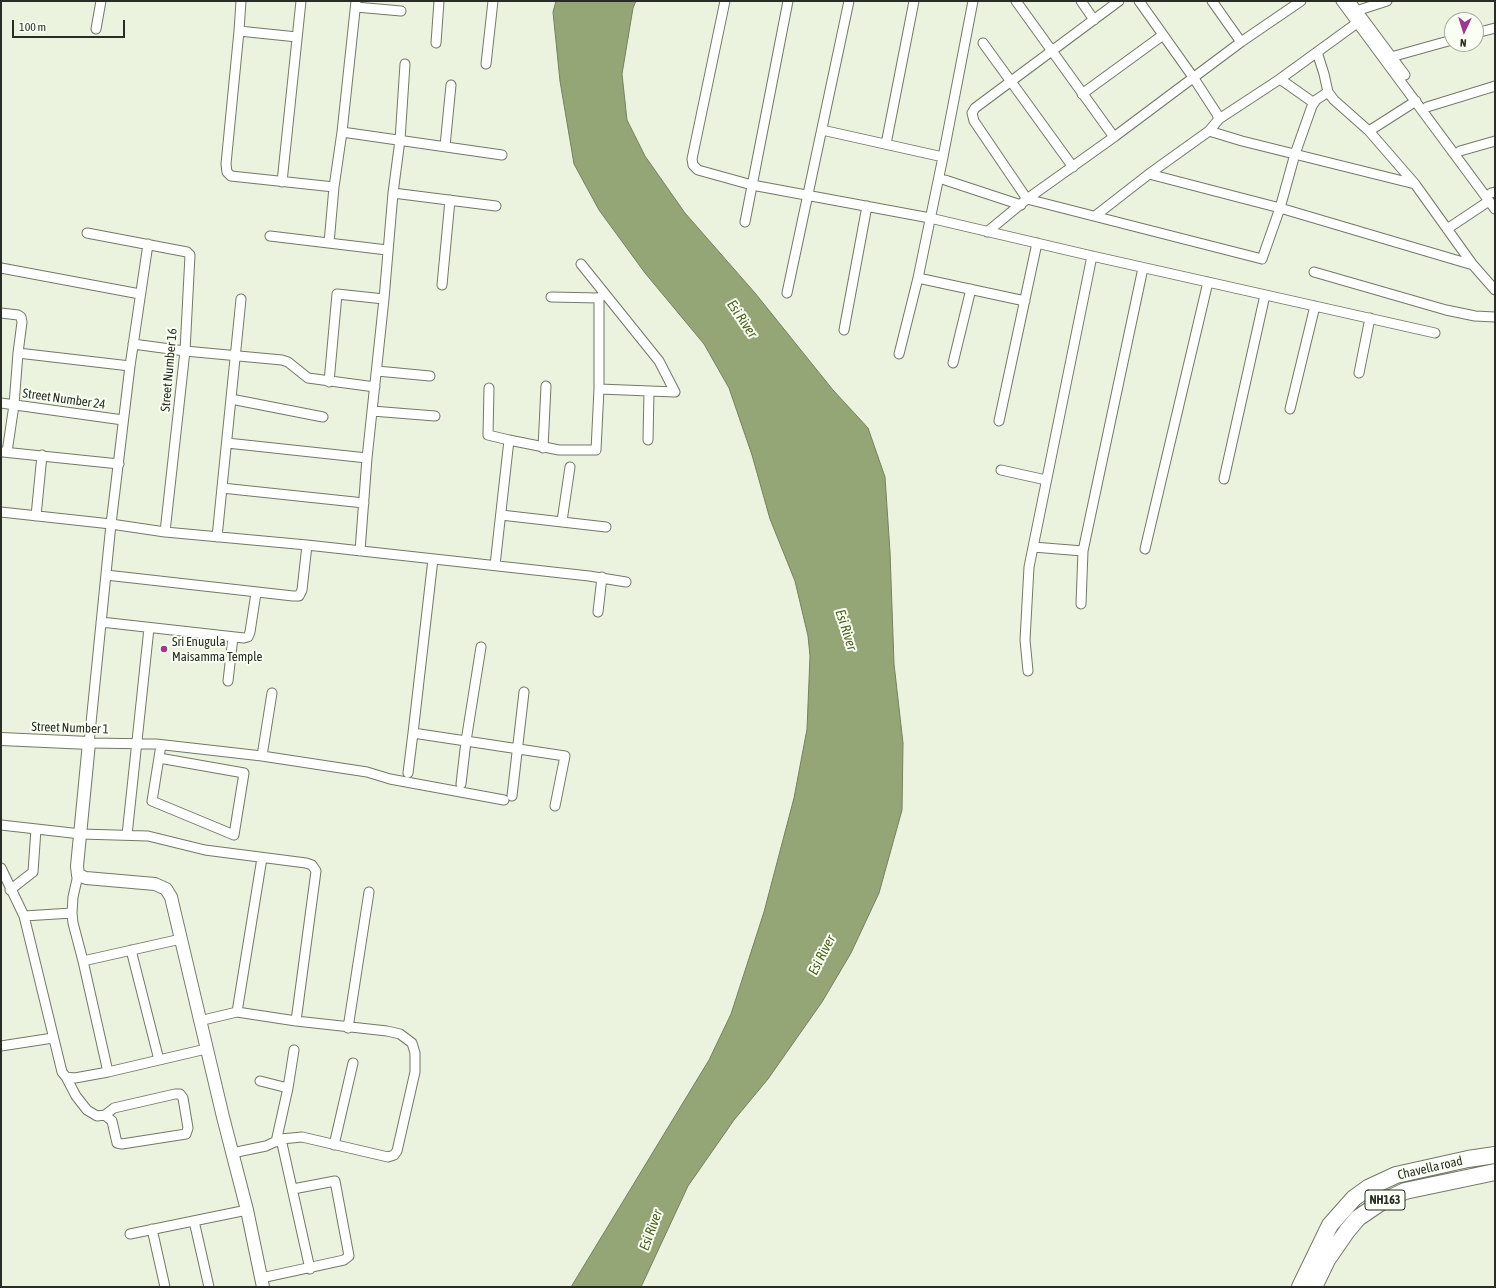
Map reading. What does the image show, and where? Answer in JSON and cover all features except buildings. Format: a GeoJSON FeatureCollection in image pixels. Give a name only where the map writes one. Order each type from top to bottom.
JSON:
{"type":"FeatureCollection","features":[{"type":"Feature","properties":{"kind":"highway","name":"Chavella road"},"geometry":{"type":"LineString","coordinates":[[1300,1287],[1330,1225],[1354,1198],[1368,1188],[1396,1176],[1468,1159],[1495,1155]]}},
{"type":"Feature","properties":{"kind":"highway","name":"Chavella road"},"geometry":{"type":"LineString","coordinates":[[1314,1287],[1327,1260],[1347,1231],[1358,1218],[1380,1202],[1405,1191],[1495,1172]]}},
{"type":"Feature","properties":{"kind":"street"},"geometry":{"type":"LineString","coordinates":[[96,29],[101,1]]}},
{"type":"Feature","properties":{"kind":"street"},"geometry":{"type":"LineString","coordinates":[[241,1],[226,164],[227,172],[232,176],[334,187]]}},
{"type":"Feature","properties":{"kind":"street"},"geometry":{"type":"LineString","coordinates":[[282,182],[301,1]]}},
{"type":"Feature","properties":{"kind":"street"},"geometry":{"type":"LineString","coordinates":[[436,43],[439,1]]}},
{"type":"Feature","properties":{"kind":"street"},"geometry":{"type":"LineString","coordinates":[[486,64],[493,1]]}},
{"type":"Feature","properties":{"kind":"street"},"geometry":{"type":"LineString","coordinates":[[725,1],[692,159],[693,165],[698,170],[752,185],[930,218],[1143,268],[1435,333]]}},
{"type":"Feature","properties":{"kind":"street"},"geometry":{"type":"LineString","coordinates":[[745,222],[788,1]]}},
{"type":"Feature","properties":{"kind":"street"},"geometry":{"type":"LineString","coordinates":[[787,293],[849,1]]}},
{"type":"Feature","properties":{"kind":"street"},"geometry":{"type":"LineString","coordinates":[[886,144],[914,1]]}},
{"type":"Feature","properties":{"kind":"street"},"geometry":{"type":"LineString","coordinates":[[899,354],[918,278],[973,1]]}},
{"type":"Feature","properties":{"kind":"street"},"geometry":{"type":"LineString","coordinates":[[1016,1],[1114,137]]}},
{"type":"Feature","properties":{"kind":"street"},"geometry":{"type":"LineString","coordinates":[[1080,1],[1094,20]]}},
{"type":"Feature","properties":{"kind":"street"},"geometry":{"type":"LineString","coordinates":[[1024,202],[974,120],[972,113],[975,108],[1119,1]]}},
{"type":"Feature","properties":{"kind":"street"},"geometry":{"type":"LineString","coordinates":[[1139,1],[1193,77],[1219,119]]}},
{"type":"Feature","properties":{"kind":"street"},"geometry":{"type":"LineString","coordinates":[[1212,1],[1241,42]]}},
{"type":"Feature","properties":{"kind":"street"},"geometry":{"type":"LineString","coordinates":[[987,232],[1024,202],[1114,137],[1193,77],[1300,1]]}},
{"type":"Feature","properties":{"kind":"street"},"geometry":{"type":"LineString","coordinates":[[1341,1],[1416,101],[1493,199]]}},
{"type":"Feature","properties":{"kind":"street"},"geometry":{"type":"LineString","coordinates":[[1350,1],[1460,151],[1493,199]]}},
{"type":"Feature","properties":{"kind":"street"},"geometry":{"type":"LineString","coordinates":[[1356,11],[1387,1]]}},
{"type":"Feature","properties":{"kind":"street"},"geometry":{"type":"LineString","coordinates":[[329,243],[334,187],[342,132],[356,4],[401,11]]}},
{"type":"Feature","properties":{"kind":"street"},"geometry":{"type":"LineString","coordinates":[[1095,216],[1149,174],[1209,132],[1219,119],[1280,79],[1357,23]]}},
{"type":"Feature","properties":{"kind":"street"},"geometry":{"type":"LineString","coordinates":[[1484,31],[1495,28]]}},
{"type":"Feature","properties":{"kind":"street"},"geometry":{"type":"LineString","coordinates":[[239,32],[297,37]]}},
{"type":"Feature","properties":{"kind":"street"},"geometry":{"type":"LineString","coordinates":[[1082,94],[1163,35]]}},
{"type":"Feature","properties":{"kind":"street"},"geometry":{"type":"LineString","coordinates":[[1391,57],[1444,42]]}},
{"type":"Feature","properties":{"kind":"street"},"geometry":{"type":"LineString","coordinates":[[983,43],[1073,167]]}},
{"type":"Feature","properties":{"kind":"street"},"geometry":{"type":"LineString","coordinates":[[1317,52],[1328,92],[1334,100],[1369,131],[1415,184],[1473,265],[1495,290]]}},
{"type":"Feature","properties":{"kind":"street"},"geometry":{"type":"LineString","coordinates":[[360,551],[367,458],[384,299],[387,250],[400,140],[405,64]]}},
{"type":"Feature","properties":{"kind":"street"},"geometry":{"type":"LineString","coordinates":[[1280,79],[1314,103]]}},
{"type":"Feature","properties":{"kind":"street"},"geometry":{"type":"LineString","coordinates":[[445,146],[450,85]]}},
{"type":"Feature","properties":{"kind":"street"},"geometry":{"type":"LineString","coordinates":[[1428,107],[1495,86]]}},
{"type":"Feature","properties":{"kind":"street"},"geometry":{"type":"LineString","coordinates":[[946,180],[1024,202],[1095,216],[1262,259],[1280,208],[1295,154],[1314,103],[1328,92]]}},
{"type":"Feature","properties":{"kind":"street"},"geometry":{"type":"LineString","coordinates":[[1369,131],[1416,101]]}},
{"type":"Feature","properties":{"kind":"street"},"geometry":{"type":"LineString","coordinates":[[822,130],[943,157]]}},
{"type":"Feature","properties":{"kind":"street"},"geometry":{"type":"LineString","coordinates":[[342,132],[502,155]]}},
{"type":"Feature","properties":{"kind":"street"},"geometry":{"type":"LineString","coordinates":[[1209,132],[1415,184]]}},
{"type":"Feature","properties":{"kind":"street"},"geometry":{"type":"LineString","coordinates":[[1460,151],[1495,141]]}},
{"type":"Feature","properties":{"kind":"street"},"geometry":{"type":"LineString","coordinates":[[1149,174],[1280,208],[1473,265]]}},
{"type":"Feature","properties":{"kind":"street"},"geometry":{"type":"LineString","coordinates":[[393,193],[496,206]]}},
{"type":"Feature","properties":{"kind":"street"},"geometry":{"type":"LineString","coordinates":[[1447,229],[1493,199]]}},
{"type":"Feature","properties":{"kind":"street"},"geometry":{"type":"LineString","coordinates":[[442,285],[450,200]]}},
{"type":"Feature","properties":{"kind":"street"},"geometry":{"type":"LineString","coordinates":[[844,330],[867,206]]}},
{"type":"Feature","properties":{"kind":"street"},"geometry":{"type":"LineString","coordinates":[[87,233],[148,244],[130,366],[111,524],[77,866],[78,875],[73,897],[72,913],[73,923],[108,1072]]}},
{"type":"Feature","properties":{"kind":"street"},"geometry":{"type":"LineString","coordinates":[[270,236],[387,250]]}},
{"type":"Feature","properties":{"kind":"street"},"geometry":{"type":"LineString","coordinates":[[999,422],[1037,243]]}},
{"type":"Feature","properties":{"kind":"street","name":"Street Number 16"},"geometry":{"type":"LineString","coordinates":[[148,244],[187,252],[190,255],[185,351],[165,532]]}},
{"type":"Feature","properties":{"kind":"street"},"geometry":{"type":"LineString","coordinates":[[1028,671],[1025,640],[1029,567],[1032,547],[1092,256]]}},
{"type":"Feature","properties":{"kind":"street"},"geometry":{"type":"LineString","coordinates":[[581,264],[602,296],[659,362],[675,392],[599,389]]}},
{"type":"Feature","properties":{"kind":"street"},"geometry":{"type":"LineString","coordinates":[[1,268],[140,294]]}},
{"type":"Feature","properties":{"kind":"street"},"geometry":{"type":"LineString","coordinates":[[1081,604],[1083,551],[1143,268]]}},
{"type":"Feature","properties":{"kind":"street"},"geometry":{"type":"LineString","coordinates":[[1314,272],[1446,310],[1475,316],[1495,317]]}},
{"type":"Feature","properties":{"kind":"street"},"geometry":{"type":"LineString","coordinates":[[918,278],[1025,301]]}},
{"type":"Feature","properties":{"kind":"street"},"geometry":{"type":"LineString","coordinates":[[1145,549],[1208,282]]}},
{"type":"Feature","properties":{"kind":"street"},"geometry":{"type":"LineString","coordinates":[[953,363],[971,289]]}},
{"type":"Feature","properties":{"kind":"street"},"geometry":{"type":"LineString","coordinates":[[329,382],[337,294],[384,299]]}},
{"type":"Feature","properties":{"kind":"street"},"geometry":{"type":"LineString","coordinates":[[1224,479],[1265,295]]}},
{"type":"Feature","properties":{"kind":"street"},"geometry":{"type":"LineString","coordinates":[[551,297],[602,296]]}},
{"type":"Feature","properties":{"kind":"street"},"geometry":{"type":"LineString","coordinates":[[489,388],[488,435],[543,448],[559,450],[596,450],[602,296]]}},
{"type":"Feature","properties":{"kind":"street"},"geometry":{"type":"LineString","coordinates":[[218,537],[241,299]]}},
{"type":"Feature","properties":{"kind":"street"},"geometry":{"type":"LineString","coordinates":[[1290,409],[1315,306]]}},
{"type":"Feature","properties":{"kind":"street"},"geometry":{"type":"LineString","coordinates":[[1,313],[18,314],[21,317],[22,322],[14,405],[4,452],[119,464]]}},
{"type":"Feature","properties":{"kind":"street"},"geometry":{"type":"LineString","coordinates":[[1359,373],[1370,318]]}},
{"type":"Feature","properties":{"kind":"street"},"geometry":{"type":"LineString","coordinates":[[134,344],[185,351],[282,360],[288,362],[308,378],[375,387]]}},
{"type":"Feature","properties":{"kind":"street"},"geometry":{"type":"LineString","coordinates":[[18,353],[130,366]]}},
{"type":"Feature","properties":{"kind":"street"},"geometry":{"type":"LineString","coordinates":[[376,371],[430,376]]}},
{"type":"Feature","properties":{"kind":"street"},"geometry":{"type":"LineString","coordinates":[[543,448],[546,386]]}},
{"type":"Feature","properties":{"kind":"street"},"geometry":{"type":"LineString","coordinates":[[648,440],[650,391]]}},
{"type":"Feature","properties":{"kind":"street"},"geometry":{"type":"LineString","coordinates":[[231,399],[323,417]]}},
{"type":"Feature","properties":{"kind":"street","name":"Street Number 24"},"geometry":{"type":"LineString","coordinates":[[1,403],[123,420]]}},
{"type":"Feature","properties":{"kind":"street"},"geometry":{"type":"LineString","coordinates":[[372,411],[435,416]]}},
{"type":"Feature","properties":{"kind":"street"},"geometry":{"type":"LineString","coordinates":[[495,565],[509,440]]}},
{"type":"Feature","properties":{"kind":"street"},"geometry":{"type":"LineString","coordinates":[[227,443],[367,458]]}},
{"type":"Feature","properties":{"kind":"street"},"geometry":{"type":"LineString","coordinates":[[36,516],[42,455]]}},
{"type":"Feature","properties":{"kind":"street"},"geometry":{"type":"LineString","coordinates":[[562,521],[570,467]]}},
{"type":"Feature","properties":{"kind":"street"},"geometry":{"type":"LineString","coordinates":[[1001,470],[1046,480]]}},
{"type":"Feature","properties":{"kind":"street"},"geometry":{"type":"LineString","coordinates":[[222,488],[364,503]]}},
{"type":"Feature","properties":{"kind":"street"},"geometry":{"type":"LineString","coordinates":[[1,512],[111,524],[165,532],[495,565],[602,577],[626,582]]}},
{"type":"Feature","properties":{"kind":"street"},"geometry":{"type":"LineString","coordinates":[[500,515],[606,527]]}},
{"type":"Feature","properties":{"kind":"street"},"geometry":{"type":"LineString","coordinates":[[106,575],[256,593],[299,596],[302,590],[307,546]]}},
{"type":"Feature","properties":{"kind":"street"},"geometry":{"type":"LineString","coordinates":[[1032,547],[1083,551]]}},
{"type":"Feature","properties":{"kind":"street"},"geometry":{"type":"LineString","coordinates":[[408,773],[433,559]]}},
{"type":"Feature","properties":{"kind":"street"},"geometry":{"type":"LineString","coordinates":[[598,612],[602,577]]}},
{"type":"Feature","properties":{"kind":"street"},"geometry":{"type":"LineString","coordinates":[[101,622],[244,638],[248,637],[250,632],[256,593]]}},
{"type":"Feature","properties":{"kind":"street"},"geometry":{"type":"LineString","coordinates":[[127,834],[138,744],[149,628]]}},
{"type":"Feature","properties":{"kind":"street"},"geometry":{"type":"LineString","coordinates":[[228,681],[233,637]]}},
{"type":"Feature","properties":{"kind":"street"},"geometry":{"type":"LineString","coordinates":[[462,784],[466,741],[481,647]]}},
{"type":"Feature","properties":{"kind":"street"},"geometry":{"type":"LineString","coordinates":[[518,748],[524,692]]}},
{"type":"Feature","properties":{"kind":"street"},"geometry":{"type":"LineString","coordinates":[[262,756],[272,693]]}},
{"type":"Feature","properties":{"kind":"street"},"geometry":{"type":"LineString","coordinates":[[413,733],[565,756],[555,806]]}},
{"type":"Feature","properties":{"kind":"street","name":"Street Number 1"},"geometry":{"type":"LineString","coordinates":[[1,739],[161,745],[262,756],[367,772],[390,779],[508,798],[518,748]]}},
{"type":"Feature","properties":{"kind":"street"},"geometry":{"type":"LineString","coordinates":[[158,758],[244,773],[234,835],[152,801],[158,758],[161,745]]}},
{"type":"Feature","properties":{"kind":"street"},"geometry":{"type":"LineString","coordinates":[[1,825],[81,834],[127,834],[154,838],[205,850],[312,865],[316,871],[296,1021]]}},
{"type":"Feature","properties":{"kind":"street"},"geometry":{"type":"LineString","coordinates":[[10,890],[33,872],[36,829]]}},
{"type":"Feature","properties":{"kind":"street"},"geometry":{"type":"LineString","coordinates":[[237,1012],[262,858]]}},
{"type":"Feature","properties":{"kind":"street"},"geometry":{"type":"LineString","coordinates":[[1,868],[10,890],[24,916],[62,1072],[76,1096],[88,1110],[97,1116],[105,1115],[114,1108],[180,1094],[183,1098],[188,1128],[186,1134],[122,1144],[117,1142],[112,1121],[105,1115]]}},
{"type":"Feature","properties":{"kind":"street"},"geometry":{"type":"LineString","coordinates":[[78,875],[86,878],[155,884],[166,889],[172,897],[199,1021],[247,1210],[262,1283],[344,1260],[349,1256],[335,1181],[293,1189]]}},
{"type":"Feature","properties":{"kind":"street"},"geometry":{"type":"LineString","coordinates":[[348,1028],[369,892]]}},
{"type":"Feature","properties":{"kind":"street"},"geometry":{"type":"LineString","coordinates":[[24,916],[72,913]]}},
{"type":"Feature","properties":{"kind":"street"},"geometry":{"type":"LineString","coordinates":[[83,962],[181,939]]}},
{"type":"Feature","properties":{"kind":"street"},"geometry":{"type":"LineString","coordinates":[[131,950],[159,1060]]}},
{"type":"Feature","properties":{"kind":"street"},"geometry":{"type":"LineString","coordinates":[[199,1021],[237,1012],[348,1028],[387,1031],[400,1034],[412,1043],[415,1053],[415,1072],[397,1151],[394,1155],[388,1157],[302,1137],[279,1141],[266,1146],[232,1154]]}},
{"type":"Feature","properties":{"kind":"street"},"geometry":{"type":"LineString","coordinates":[[1,1048],[53,1038]]}},
{"type":"Feature","properties":{"kind":"street"},"geometry":{"type":"LineString","coordinates":[[66,1077],[75,1078],[108,1072],[206,1048]]}},
{"type":"Feature","properties":{"kind":"street"},"geometry":{"type":"LineString","coordinates":[[294,1050],[279,1141],[293,1189],[310,1269]]}},
{"type":"Feature","properties":{"kind":"street"},"geometry":{"type":"LineString","coordinates":[[334,1145],[354,1063]]}},
{"type":"Feature","properties":{"kind":"street"},"geometry":{"type":"LineString","coordinates":[[260,1081],[288,1088]]}},
{"type":"Feature","properties":{"kind":"street"},"geometry":{"type":"LineString","coordinates":[[130,1234],[247,1210]]}},
{"type":"Feature","properties":{"kind":"street"},"geometry":{"type":"LineString","coordinates":[[194,1221],[209,1287]]}},
{"type":"Feature","properties":{"kind":"street"},"geometry":{"type":"LineString","coordinates":[[152,1229],[165,1287]]}},
{"type":"Feature","properties":{"kind":"water","name":"Esi River"},"geometry":{"type":"Polygon","coordinates":[[[556,1],[636,1],[633,8],[622,74],[627,120],[645,156],[685,213],[755,293],[833,390],[868,428],[885,477],[890,552],[894,664],[903,743],[902,810],[879,893],[851,953],[822,1002],[768,1079],[734,1120],[688,1186],[641,1287],[571,1287],[709,1060],[731,1014],[764,912],[794,798],[807,729],[810,656],[808,636],[795,581],[770,519],[752,455],[729,388],[704,344],[645,273],[599,210],[574,164],[560,81],[553,12],[556,1]]]}},
{"type":"Feature","properties":{"kind":"place","name":"Sri Enugula Maisamma Temple"},"geometry":{"type":"Point","coordinates":[164,649]}}]}
